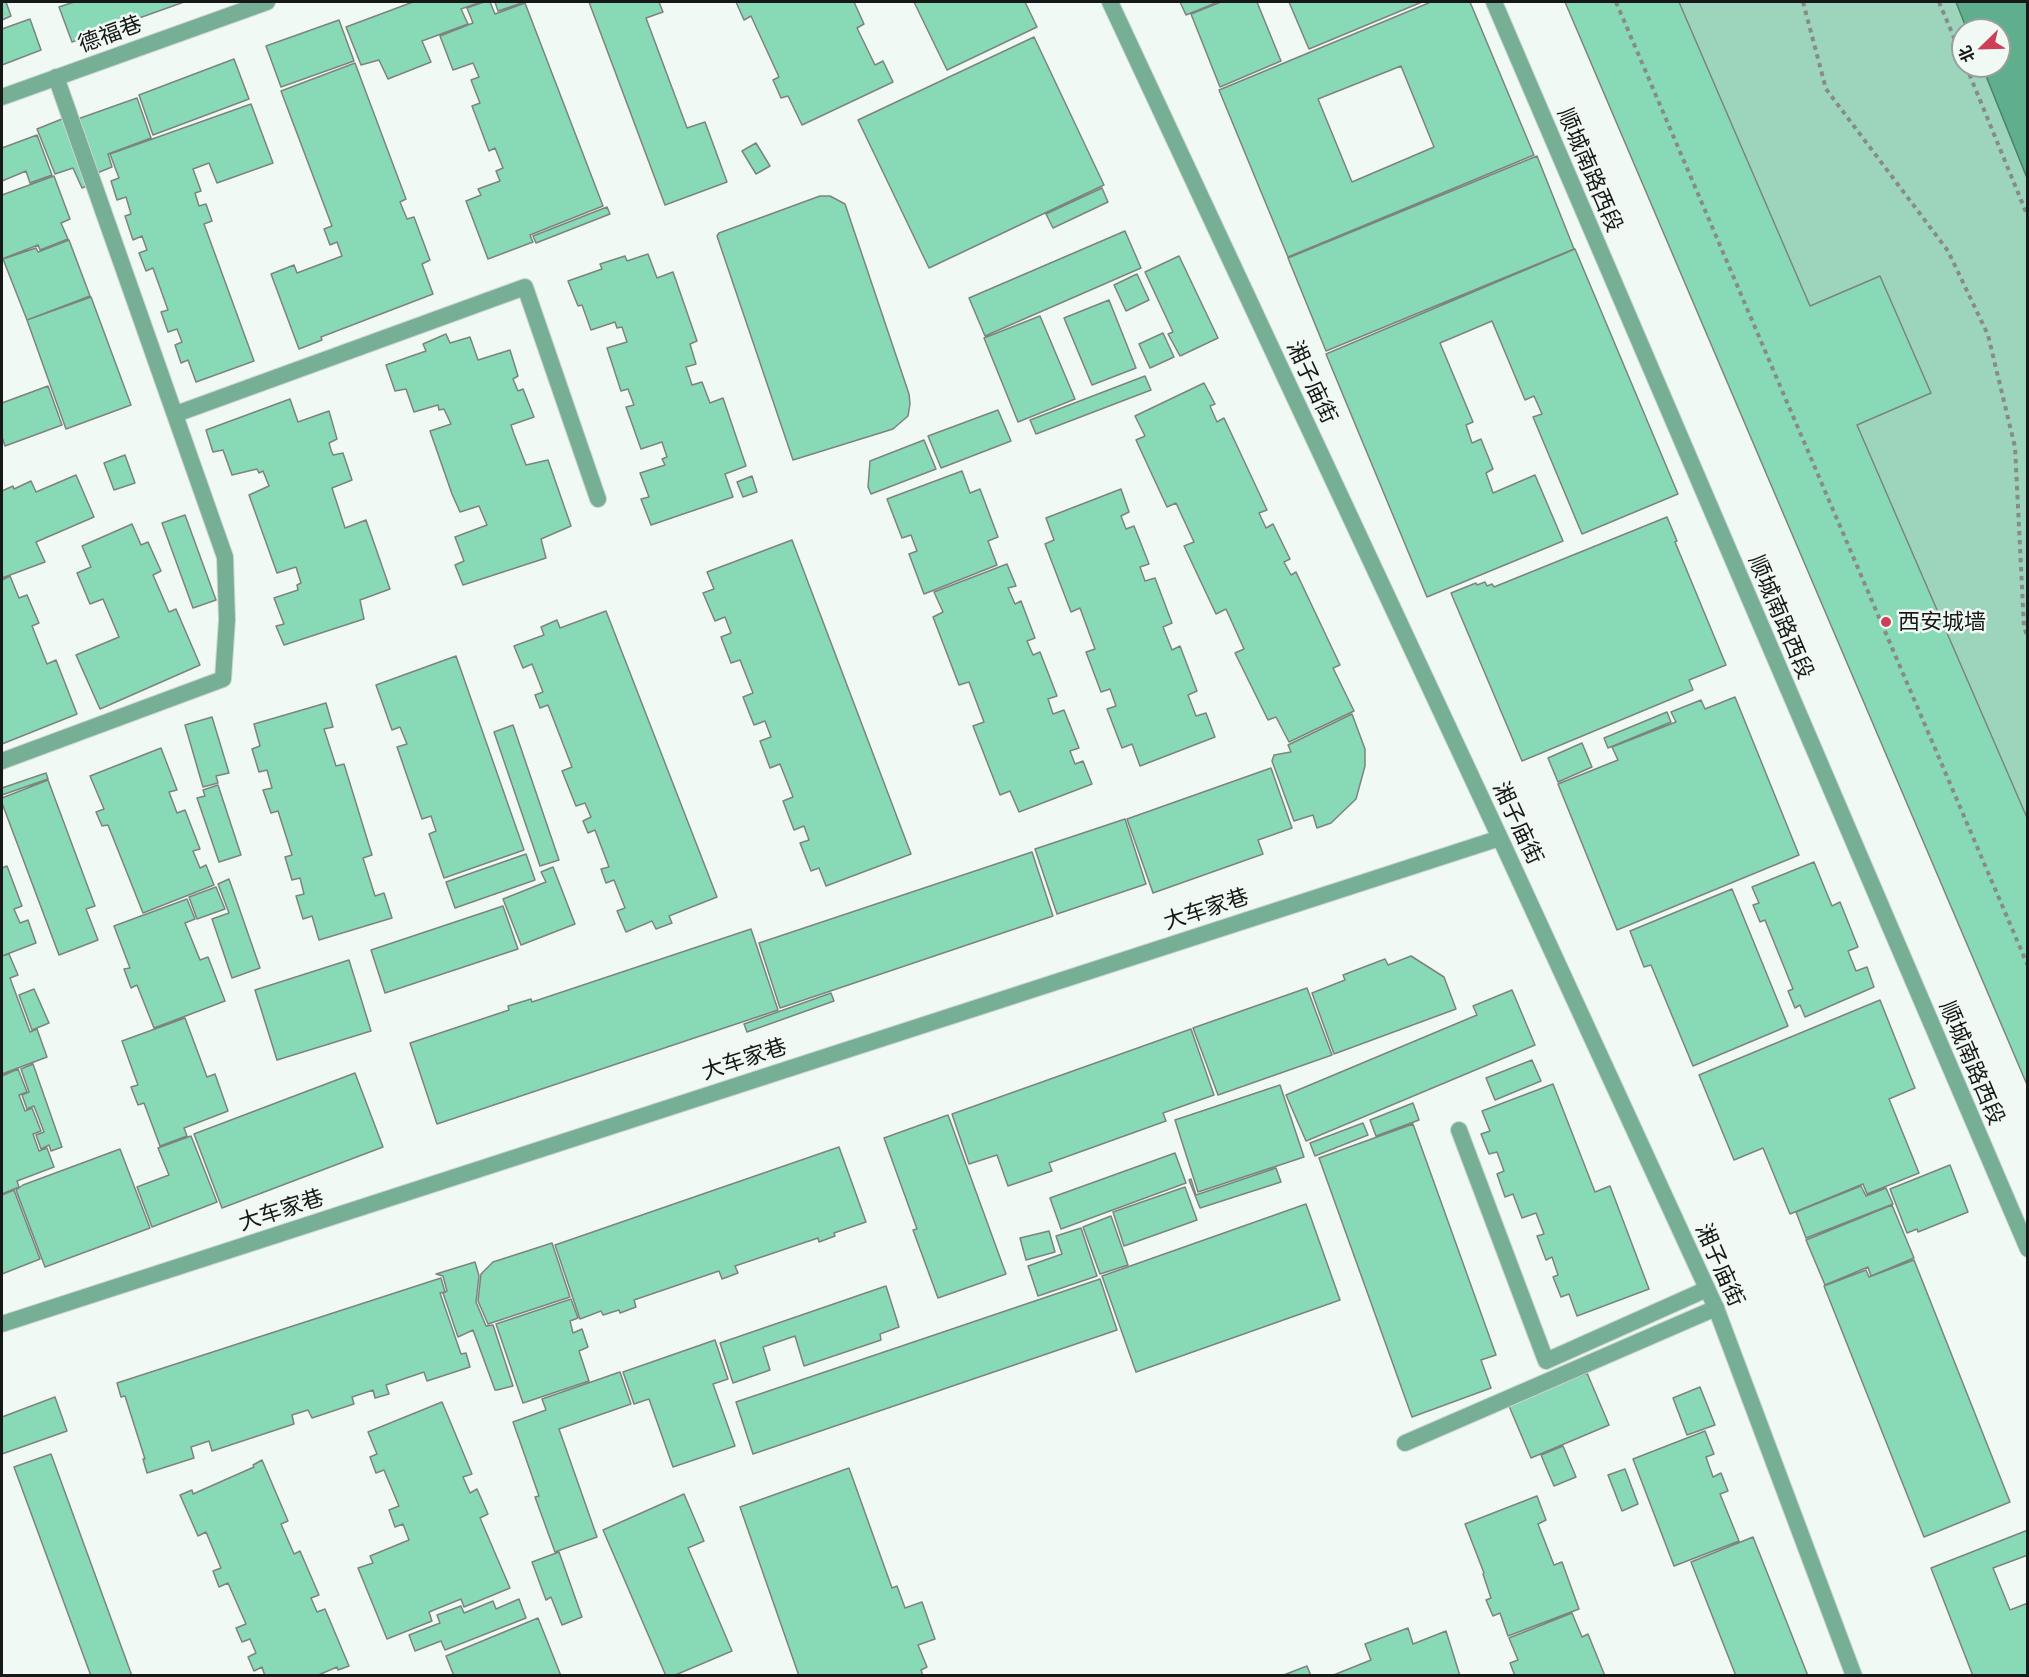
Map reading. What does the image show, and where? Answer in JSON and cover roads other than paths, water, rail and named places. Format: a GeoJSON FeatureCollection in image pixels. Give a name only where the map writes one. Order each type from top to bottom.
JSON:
{"type":"FeatureCollection","features":[{"type":"Feature","properties":{"kind":"street","name":"德福巷"},"geometry":{"type":"LineString","coordinates":[[2,97],[267,2]]}},
{"type":"Feature","properties":{"kind":"street","name":"湘子庙街"},"geometry":{"type":"LineString","coordinates":[[1110,2],[1500,838],[1716,1308],[1854,1676]]}},
{"type":"Feature","properties":{"kind":"street","name":"顺城南路西段"},"geometry":{"type":"LineString","coordinates":[[1494,2],[2028,1249]]}},
{"type":"Feature","properties":{"kind":"street"},"geometry":{"type":"LineString","coordinates":[[2,761],[223,680],[227,620],[225,557],[56,77]]}},
{"type":"Feature","properties":{"kind":"street"},"geometry":{"type":"LineString","coordinates":[[176,414],[525,287],[598,500]]}},
{"type":"Feature","properties":{"kind":"street","name":"大车家巷"},"geometry":{"type":"LineString","coordinates":[[2,1324],[1500,838]]}},
{"type":"Feature","properties":{"kind":"street"},"geometry":{"type":"LineString","coordinates":[[1459,1130],[1546,1360],[1707,1289]]}},
{"type":"Feature","properties":{"kind":"street"},"geometry":{"type":"LineString","coordinates":[[1405,1443],[1716,1308]]}},
{"type":"Feature","properties":{"kind":"place","name":"西安城墙"},"geometry":{"type":"Point","coordinates":[1886,622]}}]}
